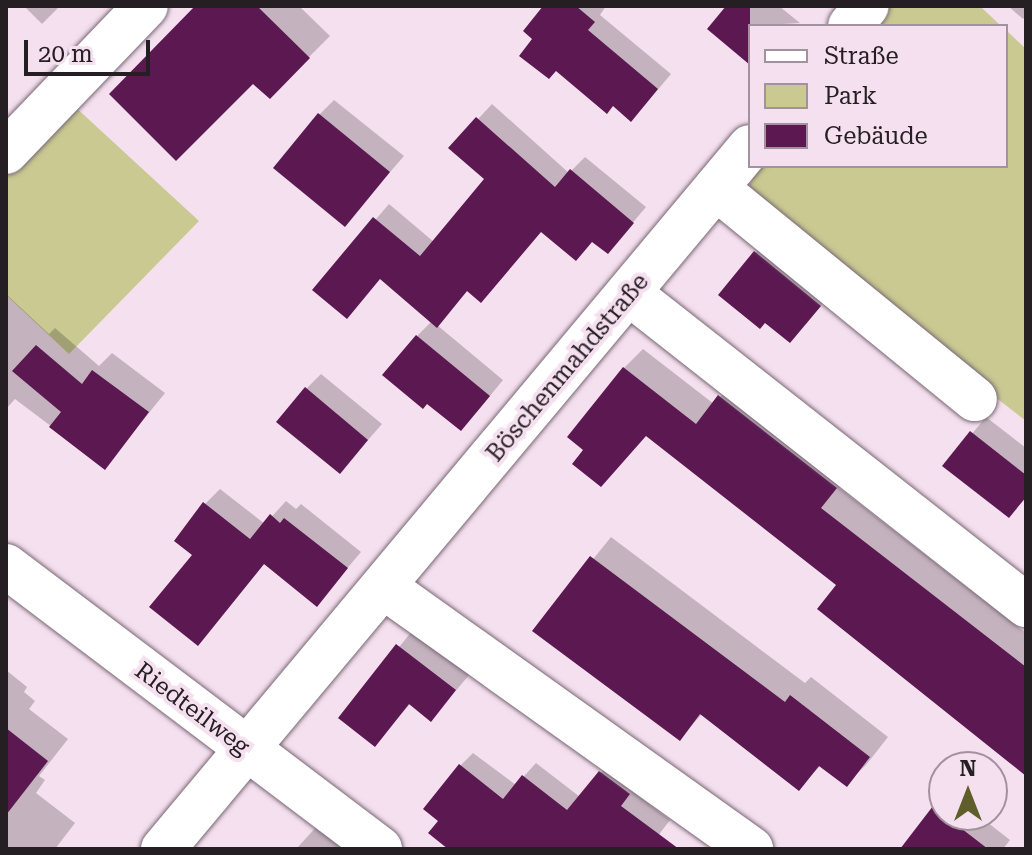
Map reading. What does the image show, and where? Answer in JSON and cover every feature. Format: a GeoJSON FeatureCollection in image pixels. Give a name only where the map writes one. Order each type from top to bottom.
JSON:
{"type":"FeatureCollection","features":[{"type":"Feature","properties":{"kind":"street"},"geometry":{"type":"LineString","coordinates":[[6,152],[146,6]]}},
{"type":"Feature","properties":{"kind":"street"},"geometry":{"type":"LineString","coordinates":[[852,24],[867,6]]}},
{"type":"Feature","properties":{"kind":"street","name":"Böschenmahdstraße"},"geometry":{"type":"LineString","coordinates":[[163,849],[748,149]]}},
{"type":"Feature","properties":{"kind":"street"},"geometry":{"type":"LineString","coordinates":[[716,188],[975,399]]}},
{"type":"Feature","properties":{"kind":"street"},"geometry":{"type":"LineString","coordinates":[[630,294],[1026,605]]}},
{"type":"Feature","properties":{"kind":"street","name":"Riedteilweg"},"geometry":{"type":"LineString","coordinates":[[6,566],[244,750],[380,849]]}},
{"type":"Feature","properties":{"kind":"street"},"geometry":{"type":"LineString","coordinates":[[384,587],[751,849]]}},
{"type":"Feature","properties":{"kind":"green space"},"geometry":{"type":"Polygon","coordinates":[[[888,6],[980,6],[999,24],[874,24],[888,6]]]}},
{"type":"Feature","properties":{"kind":"green space"},"geometry":{"type":"Polygon","coordinates":[[[1008,32],[1026,49],[1026,421],[754,209],[746,193],[758,168],[1008,168],[1008,32]]]}},
{"type":"Feature","properties":{"kind":"green space"},"geometry":{"type":"Polygon","coordinates":[[[72,104],[199,221],[69,354],[6,295],[6,173],[72,104]]]}},
{"type":"Feature","properties":{"kind":"building"},"geometry":{"type":"Polygon","coordinates":[[[195,6],[257,6],[310,58],[270,99],[253,84],[176,161],[109,94],[195,6]]]}},
{"type":"Feature","properties":{"kind":"building"},"geometry":{"type":"Polygon","coordinates":[[[543,6],[576,6],[595,22],[588,30],[658,89],[631,122],[613,106],[607,114],[556,71],[549,79],[519,56],[532,39],[523,31],[543,6]]]}},
{"type":"Feature","properties":{"kind":"building"},"geometry":{"type":"Polygon","coordinates":[[[726,6],[750,6],[748,63],[707,29],[726,6]]]}},
{"type":"Feature","properties":{"kind":"building"},"geometry":{"type":"Polygon","coordinates":[[[318,113],[390,172],[345,227],[273,168],[318,113]]]}},
{"type":"Feature","properties":{"kind":"building"},"geometry":{"type":"Polygon","coordinates":[[[476,117],[555,187],[570,169],[634,223],[608,254],[592,242],[576,261],[541,232],[481,303],[467,291],[437,328],[380,279],[347,319],[312,290],[373,217],[420,256],[484,179],[448,148],[476,117]]]}},
{"type":"Feature","properties":{"kind":"building"},"geometry":{"type":"Polygon","coordinates":[[[754,251],[821,306],[790,343],[765,323],[760,329],[718,295],[754,251]]]}},
{"type":"Feature","properties":{"kind":"building"},"geometry":{"type":"Polygon","coordinates":[[[416,335],[490,396],[461,431],[427,404],[423,409],[382,375],[416,335]]]}},
{"type":"Feature","properties":{"kind":"building"},"geometry":{"type":"Polygon","coordinates":[[[36,345],[82,384],[92,370],[149,412],[105,470],[49,427],[61,412],[12,371],[36,345]]]}},
{"type":"Feature","properties":{"kind":"building"},"geometry":{"type":"Polygon","coordinates":[[[623,367],[696,424],[718,395],[837,488],[821,508],[1026,667],[1026,776],[1008,762],[1008,751],[995,751],[817,609],[836,585],[646,436],[601,487],[572,464],[583,450],[567,437],[623,367]]]}},
{"type":"Feature","properties":{"kind":"building"},"geometry":{"type":"Polygon","coordinates":[[[305,387],[368,440],[340,474],[276,422],[305,387]]]}},
{"type":"Feature","properties":{"kind":"building"},"geometry":{"type":"Polygon","coordinates":[[[970,431],[1026,475],[1026,497],[1009,518],[942,466],[970,431]]]}},
{"type":"Feature","properties":{"kind":"building"},"geometry":{"type":"Polygon","coordinates":[[[203,502],[250,539],[270,514],[280,523],[284,518],[348,568],[317,607],[264,564],[198,646],[149,607],[192,555],[174,541],[203,502]]]}},
{"type":"Feature","properties":{"kind":"building"},"geometry":{"type":"Polygon","coordinates":[[[590,556],[785,702],[790,695],[870,757],[847,787],[819,766],[799,791],[700,714],[680,741],[532,631],[590,556]]]}},
{"type":"Feature","properties":{"kind":"building"},"geometry":{"type":"Polygon","coordinates":[[[396,644],[456,690],[431,722],[409,704],[375,747],[338,718],[396,644]]]}},
{"type":"Feature","properties":{"kind":"building"},"geometry":{"type":"Polygon","coordinates":[[[6,728],[48,761],[6,815],[6,728]]]}},
{"type":"Feature","properties":{"kind":"building"},"geometry":{"type":"Polygon","coordinates":[[[459,764],[503,799],[522,775],[567,810],[599,771],[630,794],[621,806],[679,849],[448,849],[428,833],[438,821],[423,809],[459,764]]]}},
{"type":"Feature","properties":{"kind":"building"},"geometry":{"type":"Polygon","coordinates":[[[928,813],[928,831],[965,831],[988,849],[900,849],[928,813]]]}}]}
